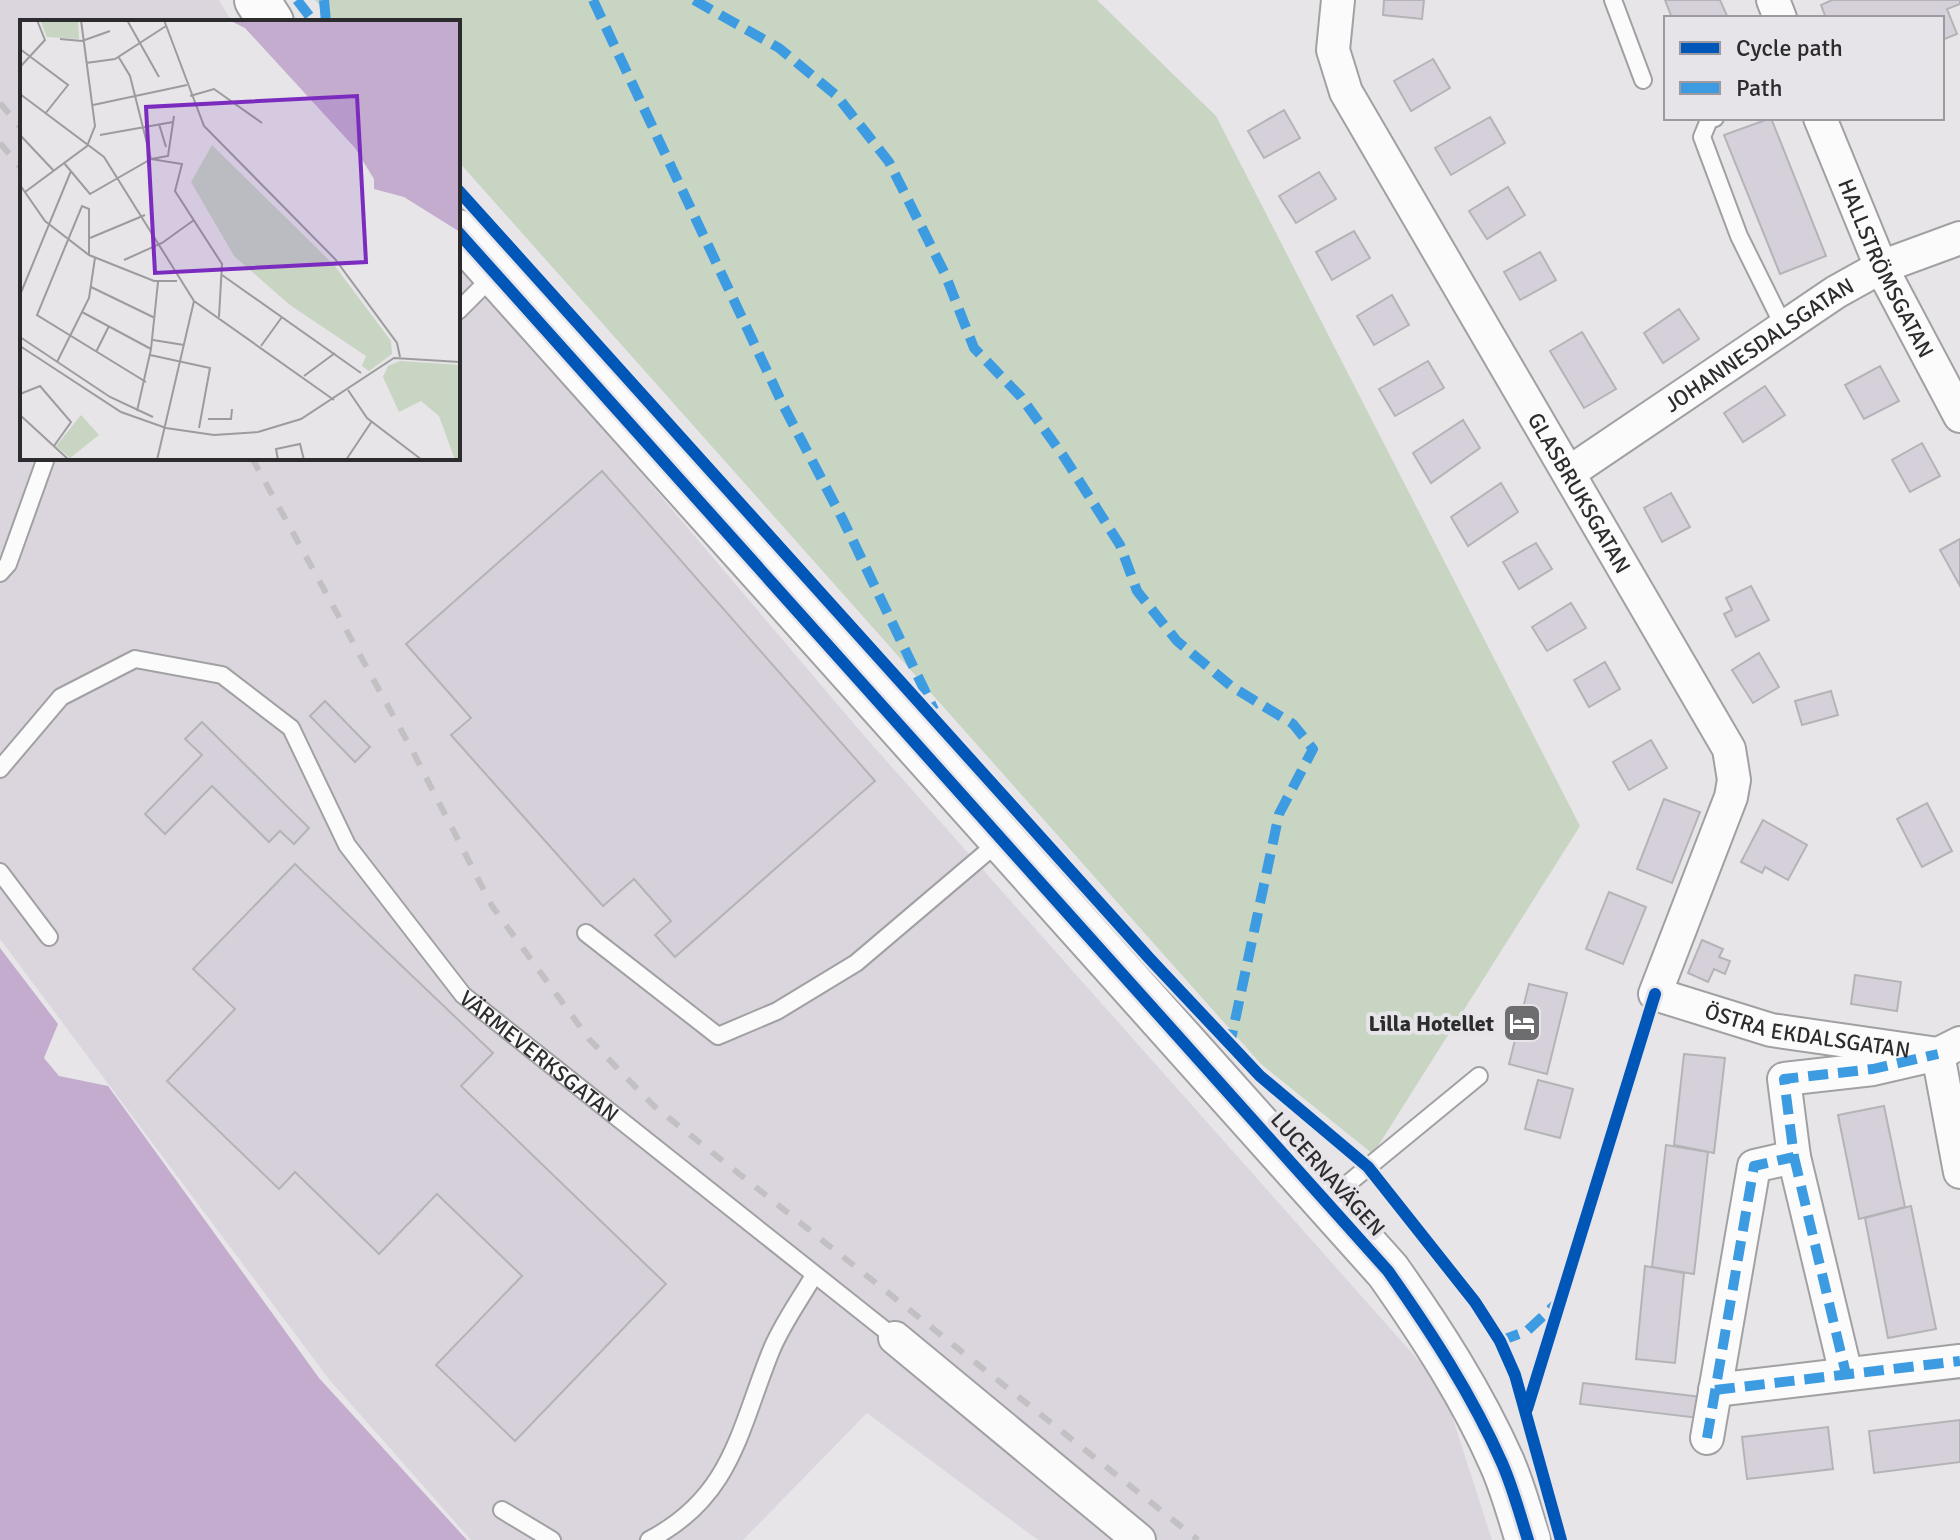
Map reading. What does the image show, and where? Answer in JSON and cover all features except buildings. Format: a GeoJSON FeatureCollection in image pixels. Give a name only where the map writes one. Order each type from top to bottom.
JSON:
{"type":"FeatureCollection","features":[{"type":"Feature","properties":{"kind":"street"},"geometry":{"type":"LineString","coordinates":[[257,0],[270,20]]}},
{"type":"Feature","properties":{"kind":"street","name":"GLASBRUKSGATAN"},"geometry":{"type":"LineString","coordinates":[[1338,0],[1333,50],[1346,92],[1722,732],[1733,765],[1731,797],[1655,994]]}},
{"type":"Feature","properties":{"kind":"street","name":"HALLSTRÖMSGATAN"},"geometry":{"type":"LineString","coordinates":[[1821,120],[1881,267],[1960,416]]}},
{"type":"Feature","properties":{"kind":"street","name":"LUCERNAVÄGEN"},"geometry":{"type":"LineString","coordinates":[[460,234],[1388,1271],[1438,1344],[1503,1465],[1528,1540]]}},
{"type":"Feature","properties":{"kind":"street","name":"JOHANNESDALSGATAN"},"geometry":{"type":"LineString","coordinates":[[1570,472],[1784,327],[1881,267],[1960,238]]}},
{"type":"Feature","properties":{"kind":"street","name":"ÖSTRA EKDALSGATAN"},"geometry":{"type":"LineString","coordinates":[[1655,994],[1771,1030],[1949,1048]]}},
{"type":"Feature","properties":{"kind":"street"},"geometry":{"type":"LineString","coordinates":[[1846,1374],[1794,1157],[1784,1079],[1873,1069],[1949,1048],[1960,1172]]}},
{"type":"Feature","properties":{"kind":"street"},"geometry":{"type":"LineString","coordinates":[[1707,1438],[1754,1166],[1794,1157]]}},
{"type":"Feature","properties":{"kind":"street","name":"VÄRMEVERKSGATAN"},"geometry":{"type":"LineString","coordinates":[[895,1338],[1139,1540]]}},
{"type":"Feature","properties":{"kind":"street"},"geometry":{"type":"LineString","coordinates":[[1715,1390],[1960,1361]]}},
{"type":"Feature","properties":{"kind":"lane"},"geometry":{"type":"LineString","coordinates":[[1613,0],[1643,80]]}},
{"type":"Feature","properties":{"kind":"lane"},"geometry":{"type":"LineString","coordinates":[[1709,120],[1702,137],[1739,236],[1784,327]]}},
{"type":"Feature","properties":{"kind":"lane"},"geometry":{"type":"LineString","coordinates":[[460,309],[495,273]]}},
{"type":"Feature","properties":{"kind":"lane"},"geometry":{"type":"LineString","coordinates":[[0,573],[8,564],[45,460]]}},
{"type":"Feature","properties":{"kind":"lane","name":"VÄRMEVERKSGATAN"},"geometry":{"type":"LineString","coordinates":[[0,769],[61,697],[135,659],[222,675],[291,728],[347,845],[463,995],[813,1277],[895,1338]]}},
{"type":"Feature","properties":{"kind":"lane"},"geometry":{"type":"LineString","coordinates":[[586,933],[718,1036],[777,1011],[856,963],[1002,839]]}},
{"type":"Feature","properties":{"kind":"lane"},"geometry":{"type":"LineString","coordinates":[[0,872],[49,937]]}},
{"type":"Feature","properties":{"kind":"lane"},"geometry":{"type":"LineString","coordinates":[[1326,1201],[1479,1076]]}},
{"type":"Feature","properties":{"kind":"lane"},"geometry":{"type":"LineString","coordinates":[[649,1540],[667,1531],[710,1495],[736,1448],[772,1348],[813,1277]]}},
{"type":"Feature","properties":{"kind":"lane"},"geometry":{"type":"LineString","coordinates":[[502,1510],[552,1540]]}},
{"type":"Feature","properties":{"kind":"shaded area"},"geometry":{"type":"Polygon","coordinates":[[[0,0],[219,0],[231,20],[20,20],[20,460],[460,460],[460,269],[564,382],[866,738],[1443,1388],[1492,1540],[1038,1540],[867,1413],[743,1540],[471,1540],[328,1378],[0,939],[0,0]]]}},
{"type":"Feature","properties":{"kind":"shaded area"},"geometry":{"type":"Polygon","coordinates":[[[0,948],[58,1024],[44,1058],[59,1076],[108,1086],[319,1378],[467,1540],[0,1540],[0,948]]]}},
{"type":"Feature","properties":{"kind":"green space"},"geometry":{"type":"Polygon","coordinates":[[[315,0],[1097,0],[1216,116],[1580,826],[1373,1154],[1261,1064],[460,163],[460,20],[333,20],[315,0]]]}},
{"type":"Feature","properties":{"kind":"railway"},"geometry":{"type":"LineString","coordinates":[[0,103],[20,127]]}},
{"type":"Feature","properties":{"kind":"railway"},"geometry":{"type":"LineString","coordinates":[[0,143],[20,167]]}},
{"type":"Feature","properties":{"kind":"railway"},"geometry":{"type":"LineString","coordinates":[[253,460],[412,750],[492,906],[589,1039],[654,1106],[1198,1540]]}},
{"type":"Feature","properties":{"kind":"marked path"},"geometry":{"type":"LineString","coordinates":[[297,0],[312,20]]}},
{"type":"Feature","properties":{"kind":"marked path"},"geometry":{"type":"LineString","coordinates":[[324,0],[326,20]]}},
{"type":"Feature","properties":{"kind":"marked path"},"geometry":{"type":"LineString","coordinates":[[593,0],[783,405],[842,518],[934,710]]}},
{"type":"Feature","properties":{"kind":"marked path"},"geometry":{"type":"LineString","coordinates":[[694,0],[779,48],[837,96],[889,162],[945,274],[974,348],[1021,397],[1064,457],[1120,545],[1137,591],[1177,641],[1231,686],[1293,724],[1313,749],[1279,814],[1230,1044]]}},
{"type":"Feature","properties":{"kind":"marked path"},"geometry":{"type":"LineString","coordinates":[[1707,1438],[1754,1166],[1794,1157],[1784,1079],[1873,1069],[1938,1054]]}},
{"type":"Feature","properties":{"kind":"marked path"},"geometry":{"type":"LineString","coordinates":[[1794,1157],[1846,1374]]}},
{"type":"Feature","properties":{"kind":"marked path"},"geometry":{"type":"LineString","coordinates":[[1500,1341],[1527,1331],[1556,1304]]}},
{"type":"Feature","properties":{"kind":"marked path"},"geometry":{"type":"LineString","coordinates":[[1715,1390],[1960,1361]]}},
{"type":"Feature","properties":{"kind":"cycle path"},"geometry":{"type":"LineString","coordinates":[[460,192],[1150,959],[1260,1076],[1368,1167],[1475,1302],[1500,1341],[1515,1375],[1561,1540]]}},
{"type":"Feature","properties":{"kind":"cycle path"},"geometry":{"type":"LineString","coordinates":[[460,234],[1388,1271],[1478,1413],[1506,1472],[1528,1540]]}},
{"type":"Feature","properties":{"kind":"cycle path"},"geometry":{"type":"LineString","coordinates":[[1527,1409],[1655,994]]}},
{"type":"Feature","properties":{"kind":"place","name":"Lilla Hotellet"},"geometry":{"type":"Point","coordinates":[1522,1023]}}]}
